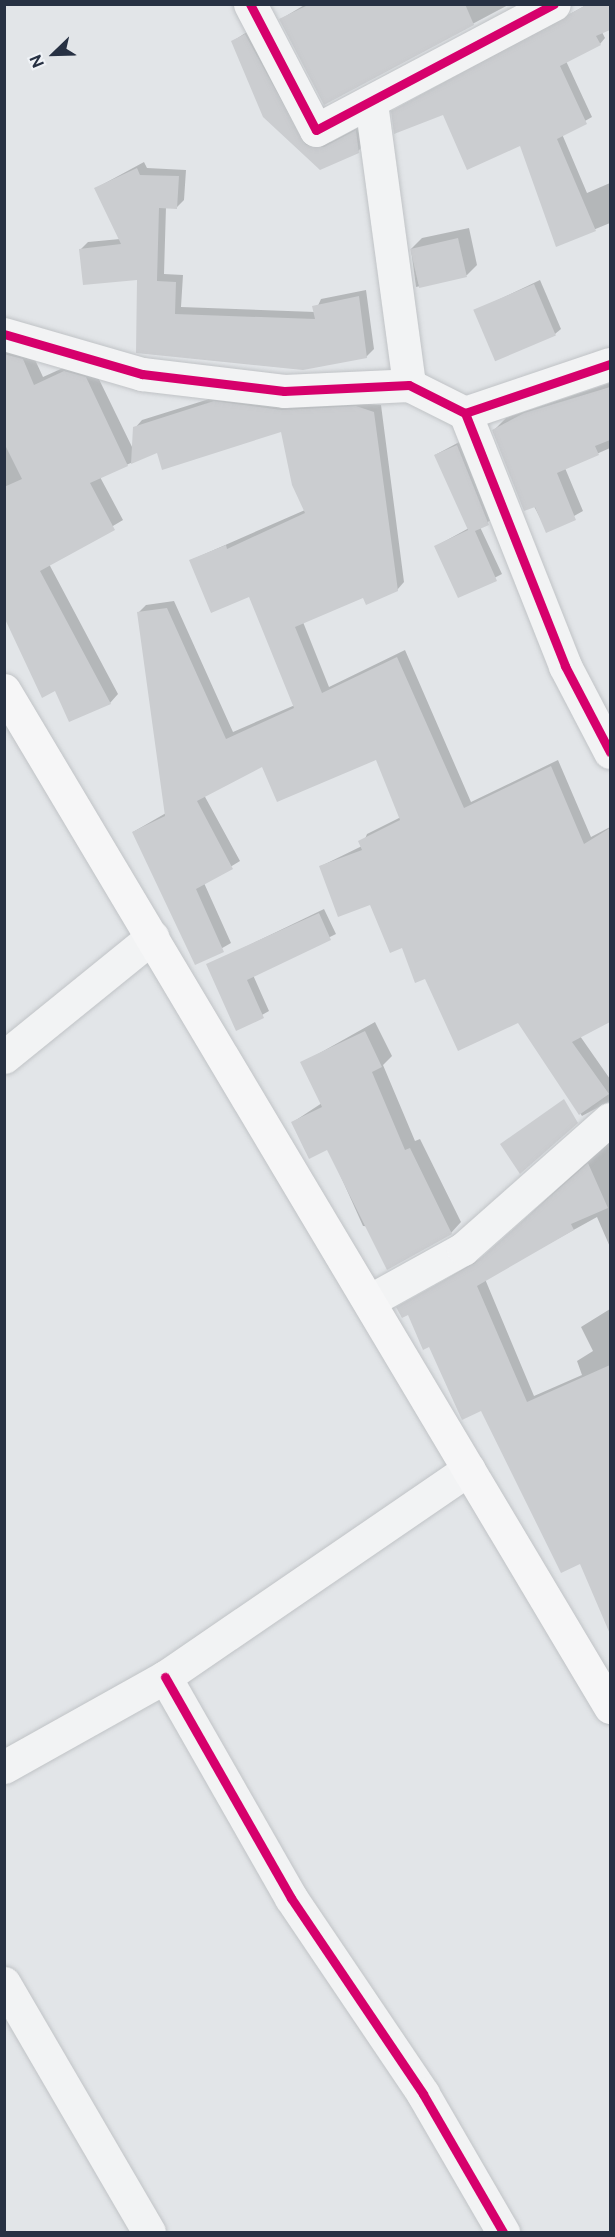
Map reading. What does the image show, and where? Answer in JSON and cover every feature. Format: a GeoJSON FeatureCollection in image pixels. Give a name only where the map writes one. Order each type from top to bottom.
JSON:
{"type":"FeatureCollection","features":[{"type":"Feature","properties":{"kind":"main road"},"geometry":{"type":"LineString","coordinates":[[4,690],[610,1707]]}},
{"type":"Feature","properties":{"kind":"street"},"geometry":{"type":"LineString","coordinates":[[250,4],[316,130],[371,103],[554,4]]}},
{"type":"Feature","properties":{"kind":"street"},"geometry":{"type":"LineString","coordinates":[[371,103],[409,385]]}},
{"type":"Feature","properties":{"kind":"street"},"geometry":{"type":"LineString","coordinates":[[4,334],[142,374],[284,390],[409,385],[465,413],[565,666],[610,752]]}},
{"type":"Feature","properties":{"kind":"street"},"geometry":{"type":"LineString","coordinates":[[465,413],[610,364]]}},
{"type":"Feature","properties":{"kind":"street"},"geometry":{"type":"LineString","coordinates":[[4,1056],[152,937]]}},
{"type":"Feature","properties":{"kind":"street"},"geometry":{"type":"LineString","coordinates":[[369,1301],[463,1249],[610,1119]]}},
{"type":"Feature","properties":{"kind":"street"},"geometry":{"type":"LineString","coordinates":[[4,1767],[165,1677],[469,1469]]}},
{"type":"Feature","properties":{"kind":"street"},"geometry":{"type":"LineString","coordinates":[[165,1677],[291,1898],[423,2094],[503,2232]]}},
{"type":"Feature","properties":{"kind":"street"},"geometry":{"type":"LineString","coordinates":[[4,1983],[149,2232]]}},
{"type":"Feature","properties":{"kind":"building"},"geometry":{"type":"Polygon","coordinates":[[[310,4],[465,4],[474,25],[324,105],[279,19],[310,4]]]}},
{"type":"Feature","properties":{"kind":"building"},"geometry":{"type":"Polygon","coordinates":[[[588,4],[610,4],[610,30],[596,36],[601,45],[560,66],[587,124],[557,139],[596,231],[556,247],[520,146],[467,170],[443,115],[394,134],[391,111],[588,4]]]}},
{"type":"Feature","properties":{"kind":"building"},"geometry":{"type":"Polygon","coordinates":[[[245,34],[306,145],[324,147],[356,130],[359,153],[320,170],[263,117],[231,41],[245,34]]]}},
{"type":"Feature","properties":{"kind":"building"},"geometry":{"type":"Polygon","coordinates":[[[137,168],[140,175],[179,176],[177,209],[159,208],[157,281],[176,282],[175,314],[315,319],[312,306],[359,296],[367,358],[303,370],[136,353],[137,280],[83,285],[79,249],[121,244],[94,188],[137,168]]]}},
{"type":"Feature","properties":{"kind":"building"},"geometry":{"type":"Polygon","coordinates":[[[458,238],[467,277],[419,288],[410,249],[458,238]]]}},
{"type":"Feature","properties":{"kind":"building"},"geometry":{"type":"Polygon","coordinates":[[[534,284],[556,336],[495,361],[473,310],[534,284]]]}},
{"type":"Feature","properties":{"kind":"building"},"geometry":{"type":"Polygon","coordinates":[[[4,354],[23,359],[34,385],[64,371],[86,377],[128,466],[90,483],[115,530],[40,571],[111,704],[69,722],[55,691],[42,698],[4,617],[4,487],[22,479],[4,443],[4,354]]]}},
{"type":"Feature","properties":{"kind":"building"},"geometry":{"type":"Polygon","coordinates":[[[610,387],[610,440],[595,446],[599,455],[557,473],[576,520],[546,533],[535,507],[524,511],[492,430],[524,413],[610,387]]]}},
{"type":"Feature","properties":{"kind":"building"},"geometry":{"type":"Polygon","coordinates":[[[214,401],[282,410],[356,406],[374,412],[398,591],[366,605],[363,598],[295,627],[322,693],[397,657],[464,808],[551,766],[584,844],[610,828],[610,1022],[572,1042],[609,1094],[579,1115],[518,1023],[458,1051],[425,979],[415,983],[402,948],[390,953],[370,905],[338,917],[319,866],[362,850],[358,841],[400,820],[376,760],[277,802],[262,767],[197,801],[233,869],[196,889],[224,952],[195,965],[132,832],[165,816],[137,612],[167,608],[226,739],[294,708],[249,597],[211,613],[189,560],[226,545],[227,549],[305,513],[292,485],[281,432],[162,470],[157,453],[131,464],[133,427],[214,401]]]}},
{"type":"Feature","properties":{"kind":"building"},"geometry":{"type":"Polygon","coordinates":[[[457,445],[489,525],[475,531],[497,581],[458,598],[434,546],[468,530],[434,455],[457,445]]]}},
{"type":"Feature","properties":{"kind":"building"},"geometry":{"type":"Polygon","coordinates":[[[319,913],[331,940],[247,980],[264,1018],[236,1031],[206,964],[319,913]]]}},
{"type":"Feature","properties":{"kind":"building"},"geometry":{"type":"Polygon","coordinates":[[[365,1031],[382,1067],[372,1072],[405,1150],[410,1148],[452,1234],[387,1270],[327,1150],[309,1159],[291,1122],[322,1107],[300,1062],[365,1031]]]}},
{"type":"Feature","properties":{"kind":"building"},"geometry":{"type":"Polygon","coordinates":[[[564,1099],[578,1123],[520,1174],[500,1144],[564,1099]]]}},
{"type":"Feature","properties":{"kind":"building"},"geometry":{"type":"Polygon","coordinates":[[[588,1163],[608,1208],[571,1224],[574,1230],[477,1286],[527,1402],[610,1365],[610,1634],[580,1564],[561,1573],[481,1411],[462,1420],[429,1347],[423,1350],[408,1315],[402,1318],[396,1307],[475,1263],[588,1163]]]}},
{"type":"Feature","properties":{"kind":"cycle path"},"geometry":{"type":"LineString","coordinates":[[250,4],[316,130],[554,4]]}},
{"type":"Feature","properties":{"kind":"cycle path"},"geometry":{"type":"LineString","coordinates":[[4,334],[142,374],[284,391],[409,385],[465,413],[610,364]]}},
{"type":"Feature","properties":{"kind":"cycle path"},"geometry":{"type":"LineString","coordinates":[[465,413],[565,666],[610,752]]}},
{"type":"Feature","properties":{"kind":"cycle path"},"geometry":{"type":"LineString","coordinates":[[165,1677],[291,1898],[423,2094],[503,2232]]}}]}
